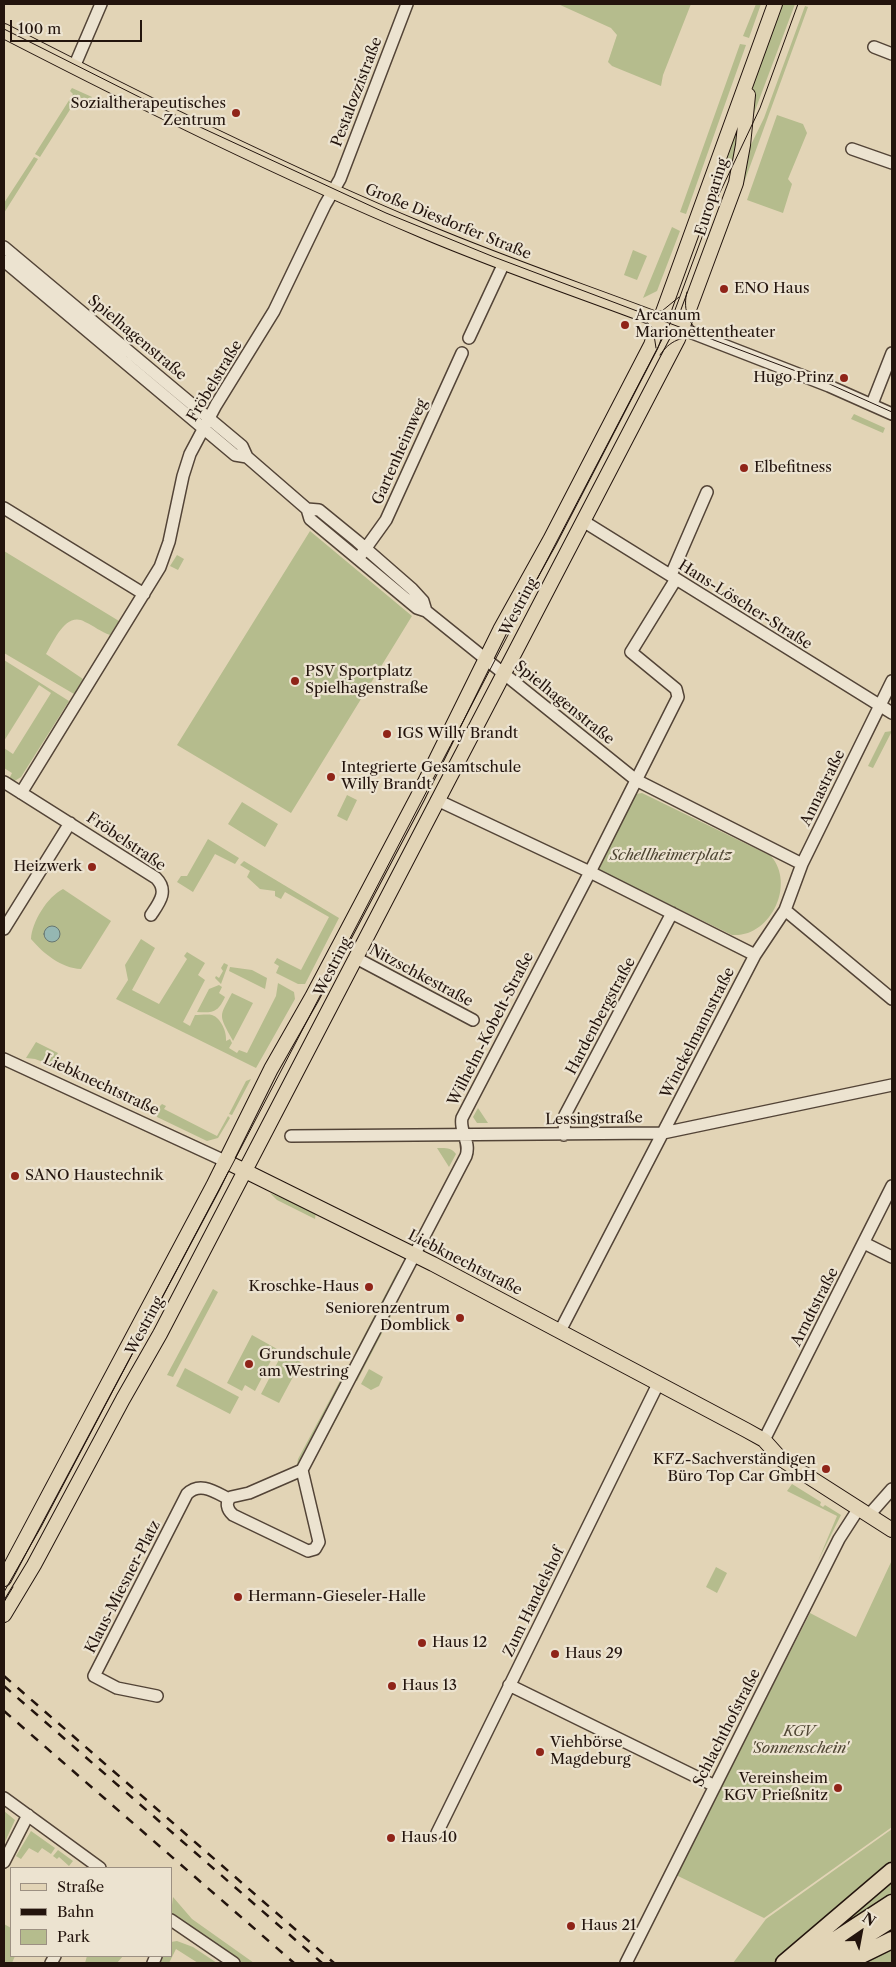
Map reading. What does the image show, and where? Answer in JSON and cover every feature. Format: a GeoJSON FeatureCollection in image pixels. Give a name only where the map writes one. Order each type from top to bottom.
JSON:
{"type":"FeatureCollection","features":[{"type":"Feature","properties":{"kind":"highway"},"geometry":{"type":"LineString","coordinates":[[784,1963],[892,1871]]}},
{"type":"Feature","properties":{"kind":"highway"},"geometry":{"type":"LineString","coordinates":[[799,1963],[892,1903]]}},
{"type":"Feature","properties":{"kind":"highway"},"geometry":{"type":"LineString","coordinates":[[824,1963],[892,1919]]}},
{"type":"Feature","properties":{"kind":"highway"},"geometry":{"type":"LineString","coordinates":[[845,1963],[892,1940]]}},
{"type":"Feature","properties":{"kind":"main road","name":"Europaring"},"geometry":{"type":"LineString","coordinates":[[660,321],[775,4]]}},
{"type":"Feature","properties":{"kind":"main road","name":"Große Diesdorfer Straße"},"geometry":{"type":"LineString","coordinates":[[4,32],[334,191],[426,232],[682,329]]}},
{"type":"Feature","properties":{"kind":"main road","name":"Europaring"},"geometry":{"type":"LineString","coordinates":[[682,329],[738,176],[752,69]]}},
{"type":"Feature","properties":{"kind":"main road","name":"Westring"},"geometry":{"type":"LineString","coordinates":[[4,1579],[225,1161],[278,1054],[312,997],[418,796],[486,659],[604,436],[650,345],[660,321]]}},
{"type":"Feature","properties":{"kind":"main road","name":"Westring"},"geometry":{"type":"LineString","coordinates":[[4,1615],[34,1565],[160,1334],[682,329]]}},
{"type":"Feature","properties":{"kind":"main road","name":"Liebknechtstraße"},"geometry":{"type":"LineString","coordinates":[[225,1161],[414,1255],[764,1440],[781,1459],[892,1530]]}},
{"type":"Feature","properties":{"kind":"street"},"geometry":{"type":"LineString","coordinates":[[74,67],[101,4]]}},
{"type":"Feature","properties":{"kind":"street","name":"Pestalozzistraße"},"geometry":{"type":"LineString","coordinates":[[334,191],[407,4]]}},
{"type":"Feature","properties":{"kind":"street"},"geometry":{"type":"LineString","coordinates":[[874,47],[892,54]]}},
{"type":"Feature","properties":{"kind":"street"},"geometry":{"type":"LineString","coordinates":[[852,149],[892,163]]}},
{"type":"Feature","properties":{"kind":"street","name":"Fröbelstraße"},"geometry":{"type":"LineString","coordinates":[[21,793],[144,594],[165,556],[185,468],[206,423],[274,311],[325,205],[334,191]]}},
{"type":"Feature","properties":{"kind":"street","name":"Spielhagenstraße"},"geometry":{"type":"LineString","coordinates":[[4,247],[206,423]]}},
{"type":"Feature","properties":{"kind":"street","name":"Spielhagenstraße"},"geometry":{"type":"LineString","coordinates":[[4,261],[206,423],[242,446],[247,457],[308,509],[319,510],[412,589],[423,601],[426,611]]}},
{"type":"Feature","properties":{"kind":"street"},"geometry":{"type":"LineString","coordinates":[[469,338],[504,262]]}},
{"type":"Feature","properties":{"kind":"street","name":"Große Diesdorfer Straße"},"geometry":{"type":"LineString","coordinates":[[682,329],[872,404],[892,414]]}},
{"type":"Feature","properties":{"kind":"street","name":"Gartenheimweg"},"geometry":{"type":"LineString","coordinates":[[358,559],[386,520],[462,353]]}},
{"type":"Feature","properties":{"kind":"street"},"geometry":{"type":"LineString","coordinates":[[872,404],[892,353]]}},
{"type":"Feature","properties":{"kind":"street"},"geometry":{"type":"LineString","coordinates":[[590,872],[678,695],[675,689],[633,656],[631,651],[673,577],[707,492]]}},
{"type":"Feature","properties":{"kind":"street"},"geometry":{"type":"LineString","coordinates":[[4,508],[144,594]]}},
{"type":"Feature","properties":{"kind":"street","name":"Spielhagenstraße"},"geometry":{"type":"LineString","coordinates":[[308,509],[310,519],[417,608],[426,611],[636,780]]}},
{"type":"Feature","properties":{"kind":"street","name":"Hans-Löscher-Straße"},"geometry":{"type":"LineString","coordinates":[[583,521],[892,714]]}},
{"type":"Feature","properties":{"kind":"street","name":"Annastraße"},"geometry":{"type":"LineString","coordinates":[[785,910],[802,864],[892,681]]}},
{"type":"Feature","properties":{"kind":"street"},"geometry":{"type":"LineString","coordinates":[[636,780],[802,864]]}},
{"type":"Feature","properties":{"kind":"street","name":"Fröbelstraße"},"geometry":{"type":"LineString","coordinates":[[4,782],[158,880],[163,893],[151,915]]}},
{"type":"Feature","properties":{"kind":"street"},"geometry":{"type":"LineString","coordinates":[[437,800],[590,872],[755,955]]}},
{"type":"Feature","properties":{"kind":"street","name":"Fröbelstraße"},"geometry":{"type":"LineString","coordinates":[[4,929],[70,823]]}},
{"type":"Feature","properties":{"kind":"street","name":"Wilhelm-Kobelt-Straße"},"geometry":{"type":"LineString","coordinates":[[302,1470],[467,1154],[465,1136],[461,1125],[462,1118],[590,872]]}},
{"type":"Feature","properties":{"kind":"street"},"geometry":{"type":"LineString","coordinates":[[785,910],[892,999]]}},
{"type":"Feature","properties":{"kind":"street","name":"Winckelmannstraße"},"geometry":{"type":"LineString","coordinates":[[560,1331],[755,955],[785,910]]}},
{"type":"Feature","properties":{"kind":"street","name":"Hardenbergstraße"},"geometry":{"type":"LineString","coordinates":[[564,1135],[565,1115],[672,913]]}},
{"type":"Feature","properties":{"kind":"street","name":"Nitzschkestraße"},"geometry":{"type":"LineString","coordinates":[[356,958],[473,1020]]}},
{"type":"Feature","properties":{"kind":"street","name":"Liebknechtstraße"},"geometry":{"type":"LineString","coordinates":[[4,1059],[225,1161]]}},
{"type":"Feature","properties":{"kind":"street","name":"Lessingstraße"},"geometry":{"type":"LineString","coordinates":[[291,1136],[663,1133],[892,1085]]}},
{"type":"Feature","properties":{"kind":"street","name":"Arndtstraße"},"geometry":{"type":"LineString","coordinates":[[764,1440],[892,1186]]}},
{"type":"Feature","properties":{"kind":"street"},"geometry":{"type":"LineString","coordinates":[[864,1244],[892,1257]]}},
{"type":"Feature","properties":{"kind":"street","name":"Zum Handelshof"},"geometry":{"type":"LineString","coordinates":[[437,1833],[658,1384]]}},
{"type":"Feature","properties":{"kind":"street"},"geometry":{"type":"LineString","coordinates":[[302,1470],[319,1542],[318,1547],[313,1550],[308,1551],[232,1515],[227,1507],[229,1499],[249,1493],[302,1470]]}},
{"type":"Feature","properties":{"kind":"street","name":"Klaus-Miesner-Platz"},"geometry":{"type":"LineString","coordinates":[[157,1696],[117,1688],[94,1676],[187,1494],[194,1489],[202,1488],[229,1499]]}},
{"type":"Feature","properties":{"kind":"street","name":"Schlachthofstraße"},"geometry":{"type":"LineString","coordinates":[[626,1963],[842,1534],[864,1511],[892,1489]]}},
{"type":"Feature","properties":{"kind":"street"},"geometry":{"type":"LineString","coordinates":[[509,1685],[715,1786]]}},
{"type":"Feature","properties":{"kind":"street"},"geometry":{"type":"LineString","coordinates":[[4,1798],[99,1867]]}},
{"type":"Feature","properties":{"kind":"street"},"geometry":{"type":"LineString","coordinates":[[4,1862],[28,1816]]}},
{"type":"Feature","properties":{"kind":"street"},"geometry":{"type":"LineString","coordinates":[[172,1922],[234,1963]]}},
{"type":"Feature","properties":{"kind":"green space"},"geometry":{"type":"Polygon","coordinates":[[[558,4],[691,4],[663,75],[661,86],[612,66],[608,62],[617,35],[611,28],[558,4]]]}},
{"type":"Feature","properties":{"kind":"green space"},"geometry":{"type":"Polygon","coordinates":[[[756,4],[761,4],[749,38],[743,36],[756,4]]]}},
{"type":"Feature","properties":{"kind":"green space"},"geometry":{"type":"Polygon","coordinates":[[[781,4],[795,4],[750,124],[753,82],[781,4]]]}},
{"type":"Feature","properties":{"kind":"green space"},"geometry":{"type":"Polygon","coordinates":[[[805,6],[808,7],[721,246],[747,153],[764,118],[805,6]]]}},
{"type":"Feature","properties":{"kind":"green space"},"geometry":{"type":"Polygon","coordinates":[[[740,44],[746,45],[686,214],[680,212],[740,44]]]}},
{"type":"Feature","properties":{"kind":"green space"},"geometry":{"type":"Polygon","coordinates":[[[72,88],[92,97],[90,101],[78,97],[40,157],[35,154],[73,94],[70,91],[72,88]]]}},
{"type":"Feature","properties":{"kind":"green space"},"geometry":{"type":"Polygon","coordinates":[[[777,115],[803,124],[807,133],[788,179],[792,184],[783,213],[747,200],[777,115]]]}},
{"type":"Feature","properties":{"kind":"green space"},"geometry":{"type":"Polygon","coordinates":[[[740,117],[738,148],[712,202],[709,201],[740,117]]]}},
{"type":"Feature","properties":{"kind":"green space"},"geometry":{"type":"Polygon","coordinates":[[[34,157],[38,159],[4,213],[4,203],[34,157]]]}},
{"type":"Feature","properties":{"kind":"green space"},"geometry":{"type":"Polygon","coordinates":[[[672,227],[680,231],[657,291],[643,298],[672,227]]]}},
{"type":"Feature","properties":{"kind":"green space"},"geometry":{"type":"Polygon","coordinates":[[[633,250],[647,256],[637,280],[624,275],[633,250]]]}},
{"type":"Feature","properties":{"kind":"green space"},"geometry":{"type":"Polygon","coordinates":[[[854,414],[885,428],[883,433],[851,419],[854,414]]]}},
{"type":"Feature","properties":{"kind":"green space","name":"PSV Sportplatz Spielhagenstraße"},"geometry":{"type":"Polygon","coordinates":[[[310,531],[412,616],[291,813],[177,745],[310,531]]]}},
{"type":"Feature","properties":{"kind":"green space"},"geometry":{"type":"Polygon","coordinates":[[[4,551],[119,621],[110,635],[78,620],[66,624],[57,635],[46,654],[83,679],[74,694],[4,653],[4,551]]]}},
{"type":"Feature","properties":{"kind":"green space"},"geometry":{"type":"Polygon","coordinates":[[[177,555],[184,559],[178,570],[170,566],[177,555]]]}},
{"type":"Feature","properties":{"kind":"green space"},"geometry":{"type":"Polygon","coordinates":[[[4,660],[69,701],[21,777],[13,782],[9,779],[12,773],[4,768],[4,748],[13,754],[51,693],[39,685],[4,741],[4,660]]]}},
{"type":"Feature","properties":{"kind":"green space"},"geometry":{"type":"Polygon","coordinates":[[[892,731],[873,768],[868,766],[885,732],[892,731]]]}},
{"type":"Feature","properties":{"kind":"green space","name":"Schellheimerplatz"},"geometry":{"type":"Polygon","coordinates":[[[642,793],[771,856],[778,868],[781,881],[780,895],[768,919],[758,928],[746,934],[732,935],[599,870],[600,862],[636,794],[642,793]]]}},
{"type":"Feature","properties":{"kind":"green space"},"geometry":{"type":"Polygon","coordinates":[[[347,795],[357,800],[347,821],[337,816],[347,795]]]}},
{"type":"Feature","properties":{"kind":"green space"},"geometry":{"type":"Polygon","coordinates":[[[242,802],[278,824],[265,847],[228,824],[242,802]]]}},
{"type":"Feature","properties":{"kind":"green space"},"geometry":{"type":"Polygon","coordinates":[[[208,839],[239,858],[235,864],[215,854],[193,892],[177,882],[181,876],[187,876],[208,839]]]}},
{"type":"Feature","properties":{"kind":"green space"},"geometry":{"type":"Polygon","coordinates":[[[244,861],[339,918],[305,984],[298,984],[276,973],[279,966],[274,963],[277,958],[301,970],[329,917],[285,892],[281,899],[275,896],[275,891],[260,889],[247,877],[250,871],[240,865],[244,861]]]}},
{"type":"Feature","properties":{"kind":"green space"},"geometry":{"type":"Polygon","coordinates":[[[63,889],[111,921],[81,969],[67,966],[53,959],[31,939],[34,925],[41,911],[51,898],[63,889]]]}},
{"type":"Feature","properties":{"kind":"green space"},"geometry":{"type":"Polygon","coordinates":[[[141,939],[155,948],[132,990],[159,1004],[187,959],[184,956],[187,952],[205,963],[198,975],[205,980],[183,1022],[190,1026],[195,1015],[215,1017],[223,1026],[226,1041],[230,1039],[232,1043],[229,1048],[237,1053],[239,1050],[247,1053],[276,996],[278,983],[294,992],[295,999],[256,1068],[116,999],[128,980],[125,965],[141,939]]]}},
{"type":"Feature","properties":{"kind":"green space"},"geometry":{"type":"Polygon","coordinates":[[[224,963],[228,965],[221,984],[215,978],[216,976],[219,978],[223,971],[221,968],[224,963]]]}},
{"type":"Feature","properties":{"kind":"green space"},"geometry":{"type":"Polygon","coordinates":[[[230,967],[252,970],[267,978],[265,989],[229,971],[230,967]]]}},
{"type":"Feature","properties":{"kind":"green space"},"geometry":{"type":"Polygon","coordinates":[[[219,985],[222,987],[219,993],[225,997],[218,1009],[211,1012],[197,1012],[209,989],[219,985]]]}},
{"type":"Feature","properties":{"kind":"green space"},"geometry":{"type":"Polygon","coordinates":[[[232,993],[253,1003],[233,1041],[222,1016],[232,993]]]}},
{"type":"Feature","properties":{"kind":"green space"},"geometry":{"type":"Polygon","coordinates":[[[36,1042],[58,1053],[51,1065],[26,1058],[36,1042]]]}},
{"type":"Feature","properties":{"kind":"green space"},"geometry":{"type":"Polygon","coordinates":[[[251,1079],[232,1115],[229,1114],[246,1081],[251,1079]]]}},
{"type":"Feature","properties":{"kind":"green space"},"geometry":{"type":"Polygon","coordinates":[[[162,1104],[166,1106],[164,1109],[217,1136],[228,1116],[230,1118],[218,1138],[207,1141],[157,1117],[158,1108],[162,1104]]]}},
{"type":"Feature","properties":{"kind":"green space"},"geometry":{"type":"Polygon","coordinates":[[[478,1108],[488,1123],[477,1123],[473,1117],[478,1108]]]}},
{"type":"Feature","properties":{"kind":"green space"},"geometry":{"type":"Polygon","coordinates":[[[437,1148],[450,1149],[456,1154],[449,1167],[437,1148]]]}},
{"type":"Feature","properties":{"kind":"green space"},"geometry":{"type":"Polygon","coordinates":[[[270,1193],[316,1212],[315,1219],[277,1200],[270,1193]]]}},
{"type":"Feature","properties":{"kind":"green space"},"geometry":{"type":"Polygon","coordinates":[[[398,1270],[401,1271],[359,1352],[355,1353],[398,1270]]]}},
{"type":"Feature","properties":{"kind":"green space"},"geometry":{"type":"Polygon","coordinates":[[[213,1289],[218,1292],[173,1377],[167,1375],[213,1289]]]}},
{"type":"Feature","properties":{"kind":"green space"},"geometry":{"type":"Polygon","coordinates":[[[388,1316],[391,1316],[357,1381],[354,1380],[388,1316]]]}},
{"type":"Feature","properties":{"kind":"green space"},"geometry":{"type":"Polygon","coordinates":[[[252,1335],[277,1349],[255,1391],[245,1385],[242,1391],[227,1383],[252,1335]]]}},
{"type":"Feature","properties":{"kind":"green space"},"geometry":{"type":"Polygon","coordinates":[[[283,1352],[301,1362],[279,1403],[261,1394],[283,1352]]]}},
{"type":"Feature","properties":{"kind":"green space"},"geometry":{"type":"Polygon","coordinates":[[[350,1365],[297,1465],[298,1459],[350,1365]]]}},
{"type":"Feature","properties":{"kind":"green space"},"geometry":{"type":"Polygon","coordinates":[[[185,1368],[239,1397],[230,1414],[176,1386],[185,1368]]]}},
{"type":"Feature","properties":{"kind":"green space"},"geometry":{"type":"Polygon","coordinates":[[[369,1369],[383,1377],[379,1386],[371,1390],[361,1384],[369,1369]]]}},
{"type":"Feature","properties":{"kind":"green space"},"geometry":{"type":"Polygon","coordinates":[[[348,1390],[351,1392],[308,1472],[308,1466],[348,1390]]]}},
{"type":"Feature","properties":{"kind":"green space"},"geometry":{"type":"Polygon","coordinates":[[[792,1484],[821,1502],[820,1505],[823,1507],[825,1505],[841,1515],[818,1561],[837,1516],[787,1491],[792,1484]]]}},
{"type":"Feature","properties":{"kind":"green space","name":"KGV 'Sonnenschein'"},"geometry":{"type":"Polygon","coordinates":[[[892,1560],[892,1827],[764,1918],[676,1875],[810,1613],[856,1637],[892,1560]]]}},
{"type":"Feature","properties":{"kind":"green space"},"geometry":{"type":"Polygon","coordinates":[[[716,1567],[727,1573],[717,1593],[706,1587],[716,1567]]]}},
{"type":"Feature","properties":{"kind":"green space"},"geometry":{"type":"Polygon","coordinates":[[[4,1811],[15,1820],[4,1844],[4,1811]]]}},
{"type":"Feature","properties":{"kind":"green space"},"geometry":{"type":"Polygon","coordinates":[[[892,1829],[892,1865],[811,1935],[774,1963],[733,1963],[766,1919],[892,1829]]]}},
{"type":"Feature","properties":{"kind":"green space"},"geometry":{"type":"Polygon","coordinates":[[[31,1831],[55,1848],[51,1854],[42,1848],[38,1853],[29,1848],[21,1859],[16,1856],[31,1831]]]}},
{"type":"Feature","properties":{"kind":"green space"},"geometry":{"type":"Polygon","coordinates":[[[58,1850],[73,1861],[69,1866],[59,1857],[57,1859],[53,1856],[58,1850]]]}},
{"type":"Feature","properties":{"kind":"green space"},"geometry":{"type":"Polygon","coordinates":[[[892,1879],[892,1896],[834,1933],[834,1931],[892,1879]]]}},
{"type":"Feature","properties":{"kind":"green space"},"geometry":{"type":"Polygon","coordinates":[[[173,1897],[192,1919],[254,1963],[242,1963],[172,1914],[173,1897]]]}},
{"type":"Feature","properties":{"kind":"green space"},"geometry":{"type":"Polygon","coordinates":[[[4,1924],[10,1927],[10,1957],[15,1957],[12,1963],[4,1963],[4,1924]]]}},
{"type":"Feature","properties":{"kind":"green space"},"geometry":{"type":"Polygon","coordinates":[[[177,1941],[193,1947],[217,1963],[198,1963],[176,1949],[172,1957],[172,1942],[177,1941]]]}},
{"type":"Feature","properties":{"kind":"green space"},"geometry":{"type":"Polygon","coordinates":[[[892,1947],[892,1963],[861,1963],[892,1947]]]}},
{"type":"Feature","properties":{"kind":"green space"},"geometry":{"type":"Polygon","coordinates":[[[87,1957],[122,1957],[117,1963],[85,1963],[87,1957]]]}},
{"type":"Feature","properties":{"kind":"green space"},"geometry":{"type":"Polygon","coordinates":[[[161,1957],[172,1957],[169,1963],[158,1963],[161,1957]]]}},
{"type":"Feature","properties":{"kind":"water"},"geometry":{"type":"Polygon","coordinates":[[[49,926],[55,926],[60,931],[58,940],[49,942],[44,937],[44,931],[49,926]]]}},
{"type":"Feature","properties":{"kind":"tram line"},"geometry":{"type":"LineString","coordinates":[[4,1592],[41,1527],[232,1165],[669,326],[714,205],[760,108],[798,4]]}},
{"type":"Feature","properties":{"kind":"tram line"},"geometry":{"type":"LineString","coordinates":[[4,29],[187,121],[386,213],[494,257],[825,382],[892,412]]}},
{"type":"Feature","properties":{"kind":"tram line"},"geometry":{"type":"LineString","coordinates":[[687,292],[687,314],[699,332]]}},
{"type":"Feature","properties":{"kind":"tram line"},"geometry":{"type":"LineString","coordinates":[[647,312],[662,311],[679,297]]}},
{"type":"Feature","properties":{"kind":"tram line"},"geometry":{"type":"LineString","coordinates":[[639,315],[653,328],[656,348]]}},
{"type":"Feature","properties":{"kind":"tram line"},"geometry":{"type":"LineString","coordinates":[[660,355],[677,340],[688,337],[700,338]]}},
{"type":"Feature","properties":{"kind":"tram line"},"geometry":{"type":"LineString","coordinates":[[4,1602],[13,1587]]}},
{"type":"Feature","properties":{"kind":"railway"},"geometry":{"type":"LineString","coordinates":[[4,1676],[334,1963]]}},
{"type":"Feature","properties":{"kind":"railway"},"geometry":{"type":"LineString","coordinates":[[4,1686],[322,1963]]}},
{"type":"Feature","properties":{"kind":"railway"},"geometry":{"type":"LineString","coordinates":[[4,1711],[294,1963]]}},
{"type":"Feature","properties":{"kind":"place","name":"Sozialtherapeutisches Zentrum"},"geometry":{"type":"Point","coordinates":[236,113]}},
{"type":"Feature","properties":{"kind":"place","name":"ENO Haus"},"geometry":{"type":"Point","coordinates":[724,289]}},
{"type":"Feature","properties":{"kind":"place","name":"Arcanum Marionettentheater"},"geometry":{"type":"Point","coordinates":[625,325]}},
{"type":"Feature","properties":{"kind":"place","name":"Hugo Prinz"},"geometry":{"type":"Point","coordinates":[844,378]}},
{"type":"Feature","properties":{"kind":"place","name":"Elbefitness"},"geometry":{"type":"Point","coordinates":[744,468]}},
{"type":"Feature","properties":{"kind":"place","name":"PSV Sportplatz Spielhagenstraße"},"geometry":{"type":"Point","coordinates":[295,681]}},
{"type":"Feature","properties":{"kind":"place","name":"IGS Willy Brandt"},"geometry":{"type":"Point","coordinates":[387,734]}},
{"type":"Feature","properties":{"kind":"place","name":"Integrierte Gesamtschule Willy Brandt"},"geometry":{"type":"Point","coordinates":[331,777]}},
{"type":"Feature","properties":{"kind":"place","name":"Heizwerk"},"geometry":{"type":"Point","coordinates":[92,867]}},
{"type":"Feature","properties":{"kind":"place","name":"SANO Haustechnik"},"geometry":{"type":"Point","coordinates":[15,1176]}},
{"type":"Feature","properties":{"kind":"place","name":"Kroschke-Haus"},"geometry":{"type":"Point","coordinates":[369,1287]}},
{"type":"Feature","properties":{"kind":"place","name":"Seniorenzentrum Domblick"},"geometry":{"type":"Point","coordinates":[460,1318]}},
{"type":"Feature","properties":{"kind":"place","name":"Grundschule am Westring"},"geometry":{"type":"Point","coordinates":[249,1364]}},
{"type":"Feature","properties":{"kind":"place","name":"KFZ-Sachverständigen Büro Top Car GmbH"},"geometry":{"type":"Point","coordinates":[826,1469]}},
{"type":"Feature","properties":{"kind":"place","name":"Hermann-Gieseler-Halle"},"geometry":{"type":"Point","coordinates":[238,1597]}},
{"type":"Feature","properties":{"kind":"place","name":"Haus 12"},"geometry":{"type":"Point","coordinates":[422,1643]}},
{"type":"Feature","properties":{"kind":"place","name":"Haus 29"},"geometry":{"type":"Point","coordinates":[555,1654]}},
{"type":"Feature","properties":{"kind":"place","name":"Haus 13"},"geometry":{"type":"Point","coordinates":[392,1686]}},
{"type":"Feature","properties":{"kind":"place","name":"Viehbörse Magdeburg"},"geometry":{"type":"Point","coordinates":[540,1752]}},
{"type":"Feature","properties":{"kind":"place","name":"Vereinsheim KGV Prießnitz"},"geometry":{"type":"Point","coordinates":[838,1788]}},
{"type":"Feature","properties":{"kind":"place","name":"Haus 10"},"geometry":{"type":"Point","coordinates":[391,1838]}},
{"type":"Feature","properties":{"kind":"place","name":"Haus 21"},"geometry":{"type":"Point","coordinates":[571,1926]}}]}
